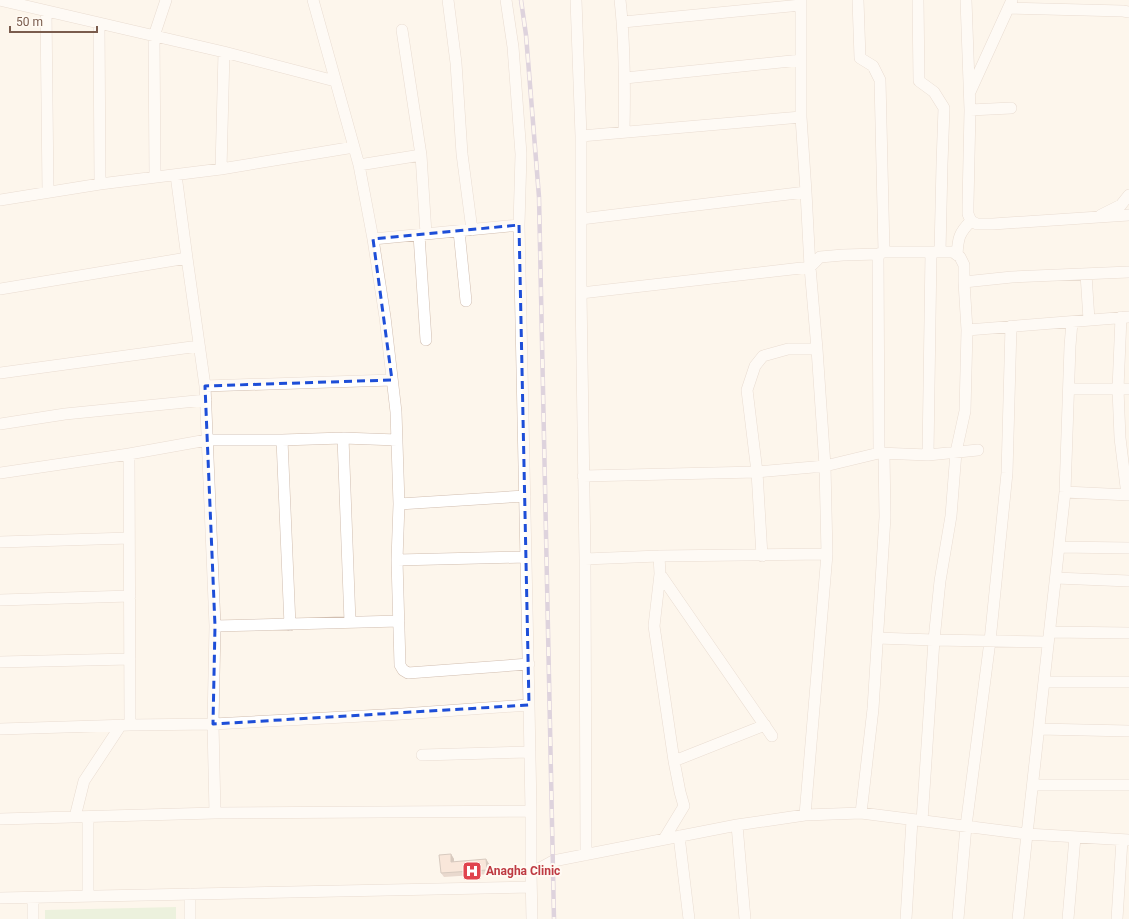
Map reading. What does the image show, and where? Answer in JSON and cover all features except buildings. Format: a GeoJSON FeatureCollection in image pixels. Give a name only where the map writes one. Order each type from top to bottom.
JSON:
{"type":"FeatureCollection","features":[{"type":"Feature","properties":{"kind":"street"},"geometry":{"type":"LineString","coordinates":[[0,0],[46,12],[224,52],[335,81]]}},
{"type":"Feature","properties":{"kind":"street"},"geometry":{"type":"LineString","coordinates":[[155,177],[154,36],[166,0]]}},
{"type":"Feature","properties":{"kind":"street"},"geometry":{"type":"LineString","coordinates":[[313,0],[359,165],[373,239],[385,317],[396,412],[398,504],[397,560],[400,665],[403,670],[408,673],[529,664]]}},
{"type":"Feature","properties":{"kind":"street"},"geometry":{"type":"LineString","coordinates":[[448,0],[456,63],[462,154],[472,230]]}},
{"type":"Feature","properties":{"kind":"street"},"geometry":{"type":"LineString","coordinates":[[506,0],[513,47],[521,154],[519,225],[523,358],[526,600],[529,664],[531,811],[530,873],[532,919]]}},
{"type":"Feature","properties":{"kind":"street"},"geometry":{"type":"LineString","coordinates":[[576,0],[581,136],[580,293],[585,559],[586,855]]}},
{"type":"Feature","properties":{"kind":"street"},"geometry":{"type":"LineString","coordinates":[[620,0],[623,22],[625,78],[624,132]]}},
{"type":"Feature","properties":{"kind":"street"},"geometry":{"type":"LineString","coordinates":[[858,0],[860,58],[873,66],[880,80],[882,453],[885,517],[873,710],[861,813]]}},
{"type":"Feature","properties":{"kind":"street"},"geometry":{"type":"LineString","coordinates":[[918,0],[919,81],[934,92],[944,108],[936,252],[928,455]]}},
{"type":"Feature","properties":{"kind":"street"},"geometry":{"type":"LineString","coordinates":[[966,0],[970,110],[968,214],[971,221],[977,224],[993,224],[1129,215]]}},
{"type":"Feature","properties":{"kind":"street"},"geometry":{"type":"LineString","coordinates":[[623,22],[801,3],[801,117],[810,267],[825,466],[827,554],[805,815]]}},
{"type":"Feature","properties":{"kind":"street"},"geometry":{"type":"LineString","coordinates":[[969,95],[1010,4],[1063,4],[1126,8]]}},
{"type":"Feature","properties":{"kind":"street"},"geometry":{"type":"LineString","coordinates":[[46,12],[48,192]]}},
{"type":"Feature","properties":{"kind":"street"},"geometry":{"type":"LineString","coordinates":[[99,23],[100,184]]}},
{"type":"Feature","properties":{"kind":"street"},"geometry":{"type":"LineString","coordinates":[[402,30],[421,155],[426,340]]}},
{"type":"Feature","properties":{"kind":"street"},"geometry":{"type":"LineString","coordinates":[[221,169],[224,52]]}},
{"type":"Feature","properties":{"kind":"street"},"geometry":{"type":"LineString","coordinates":[[625,78],[801,60]]}},
{"type":"Feature","properties":{"kind":"street"},"geometry":{"type":"LineString","coordinates":[[970,110],[1011,108]]}},
{"type":"Feature","properties":{"kind":"street"},"geometry":{"type":"LineString","coordinates":[[581,136],[801,117]]}},
{"type":"Feature","properties":{"kind":"street"},"geometry":{"type":"LineString","coordinates":[[0,200],[100,184],[221,169],[354,147]]}},
{"type":"Feature","properties":{"kind":"street"},"geometry":{"type":"LineString","coordinates":[[359,165],[421,155]]}},
{"type":"Feature","properties":{"kind":"street"},"geometry":{"type":"LineString","coordinates":[[176,175],[206,400],[215,626],[213,724],[215,814]]}},
{"type":"Feature","properties":{"kind":"street"},"geometry":{"type":"LineString","coordinates":[[581,219],[806,192]]}},
{"type":"Feature","properties":{"kind":"street"},"geometry":{"type":"LineString","coordinates":[[1097,217],[1121,205],[1129,195]]}},
{"type":"Feature","properties":{"kind":"street"},"geometry":{"type":"LineString","coordinates":[[957,255],[958,241],[962,229],[971,221]]}},
{"type":"Feature","properties":{"kind":"street"},"geometry":{"type":"LineString","coordinates":[[373,239],[519,225]]}},
{"type":"Feature","properties":{"kind":"street"},"geometry":{"type":"LineString","coordinates":[[459,231],[466,301]]}},
{"type":"Feature","properties":{"kind":"street"},"geometry":{"type":"LineString","coordinates":[[580,293],[810,267],[820,258],[843,255],[953,252],[960,256],[964,265],[967,330],[965,411],[956,452],[951,516],[940,581],[906,919]]}},
{"type":"Feature","properties":{"kind":"street"},"geometry":{"type":"LineString","coordinates":[[0,289],[187,258]]}},
{"type":"Feature","properties":{"kind":"street"},"geometry":{"type":"LineString","coordinates":[[964,282],[1012,277],[1129,272]]}},
{"type":"Feature","properties":{"kind":"street"},"geometry":{"type":"LineString","coordinates":[[1086,274],[1089,320]]}},
{"type":"Feature","properties":{"kind":"street"},"geometry":{"type":"LineString","coordinates":[[967,330],[1125,317],[1124,389],[1120,438],[1128,495],[1065,492]]}},
{"type":"Feature","properties":{"kind":"street"},"geometry":{"type":"LineString","coordinates":[[1018,919],[1065,492],[1072,322]]}},
{"type":"Feature","properties":{"kind":"street"},"geometry":{"type":"LineString","coordinates":[[958,919],[966,826],[990,641],[1007,473],[1011,326]]}},
{"type":"Feature","properties":{"kind":"street"},"geometry":{"type":"LineString","coordinates":[[0,373],[199,346]]}},
{"type":"Feature","properties":{"kind":"street"},"geometry":{"type":"LineString","coordinates":[[762,556],[757,472],[747,390],[755,366],[764,356],[788,349],[817,349]]}},
{"type":"Feature","properties":{"kind":"street"},"geometry":{"type":"LineString","coordinates":[[205,386],[392,380]]}},
{"type":"Feature","properties":{"kind":"street"},"geometry":{"type":"LineString","coordinates":[[1069,389],[1124,389]]}},
{"type":"Feature","properties":{"kind":"street"},"geometry":{"type":"LineString","coordinates":[[0,424],[65,414],[206,400]]}},
{"type":"Feature","properties":{"kind":"street"},"geometry":{"type":"LineString","coordinates":[[0,473],[129,454],[207,440],[343,438],[397,440]]}},
{"type":"Feature","properties":{"kind":"street"},"geometry":{"type":"LineString","coordinates":[[343,438],[350,622]]}},
{"type":"Feature","properties":{"kind":"street"},"geometry":{"type":"LineString","coordinates":[[282,440],[290,625]]}},
{"type":"Feature","properties":{"kind":"street"},"geometry":{"type":"LineString","coordinates":[[583,476],[757,472],[825,466],[882,453],[928,455],[978,450]]}},
{"type":"Feature","properties":{"kind":"street"},"geometry":{"type":"LineString","coordinates":[[75,817],[84,781],[126,725],[130,658],[129,454]]}},
{"type":"Feature","properties":{"kind":"street"},"geometry":{"type":"LineString","coordinates":[[398,504],[525,496]]}},
{"type":"Feature","properties":{"kind":"street"},"geometry":{"type":"LineString","coordinates":[[0,542],[129,538]]}},
{"type":"Feature","properties":{"kind":"street"},"geometry":{"type":"LineString","coordinates":[[1059,547],[1129,548]]}},
{"type":"Feature","properties":{"kind":"street"},"geometry":{"type":"LineString","coordinates":[[585,559],[660,556],[762,556],[827,554]]}},
{"type":"Feature","properties":{"kind":"street"},"geometry":{"type":"LineString","coordinates":[[660,556],[660,574],[654,626],[674,761],[684,806],[664,839]]}},
{"type":"Feature","properties":{"kind":"street"},"geometry":{"type":"LineString","coordinates":[[397,560],[526,557]]}},
{"type":"Feature","properties":{"kind":"street"},"geometry":{"type":"LineString","coordinates":[[660,574],[772,736]]}},
{"type":"Feature","properties":{"kind":"street"},"geometry":{"type":"LineString","coordinates":[[1056,578],[1129,581]]}},
{"type":"Feature","properties":{"kind":"street"},"geometry":{"type":"LineString","coordinates":[[0,600],[130,596]]}},
{"type":"Feature","properties":{"kind":"street"},"geometry":{"type":"LineString","coordinates":[[215,626],[399,621]]}},
{"type":"Feature","properties":{"kind":"street"},"geometry":{"type":"LineString","coordinates":[[877,638],[990,641],[1129,633]]}},
{"type":"Feature","properties":{"kind":"street"},"geometry":{"type":"LineString","coordinates":[[0,662],[130,658]]}},
{"type":"Feature","properties":{"kind":"street"},"geometry":{"type":"LineString","coordinates":[[1044,682],[1129,682]]}},
{"type":"Feature","properties":{"kind":"street"},"geometry":{"type":"LineString","coordinates":[[0,730],[126,725],[213,724],[402,714],[529,705]]}},
{"type":"Feature","properties":{"kind":"street"},"geometry":{"type":"LineString","coordinates":[[674,761],[764,725]]}},
{"type":"Feature","properties":{"kind":"street"},"geometry":{"type":"LineString","coordinates":[[1039,729],[1129,731]]}},
{"type":"Feature","properties":{"kind":"street"},"geometry":{"type":"LineString","coordinates":[[422,755],[530,752]]}},
{"type":"Feature","properties":{"kind":"street"},"geometry":{"type":"LineString","coordinates":[[1033,785],[1129,785]]}},
{"type":"Feature","properties":{"kind":"street"},"geometry":{"type":"LineString","coordinates":[[0,819],[215,814],[531,811]]}},
{"type":"Feature","properties":{"kind":"street"},"geometry":{"type":"LineString","coordinates":[[530,873],[553,861],[737,825],[805,815],[861,813],[1027,834],[1125,840],[1117,919]]}},
{"type":"Feature","properties":{"kind":"street"},"geometry":{"type":"LineString","coordinates":[[88,817],[88,896]]}},
{"type":"Feature","properties":{"kind":"street"},"geometry":{"type":"LineString","coordinates":[[737,825],[746,919]]}},
{"type":"Feature","properties":{"kind":"street"},"geometry":{"type":"LineString","coordinates":[[679,836],[689,919]]}},
{"type":"Feature","properties":{"kind":"street"},"geometry":{"type":"LineString","coordinates":[[1068,919],[1075,837]]}},
{"type":"Feature","properties":{"kind":"street"},"geometry":{"type":"LineString","coordinates":[[0,898],[531,887]]}},
{"type":"Feature","properties":{"kind":"street"},"geometry":{"type":"LineString","coordinates":[[190,894],[190,919]]}},
{"type":"Feature","properties":{"kind":"street"},"geometry":{"type":"LineString","coordinates":[[32,898],[33,919]]}},
{"type":"Feature","properties":{"kind":"highlighted area"},"geometry":{"type":"Polygon","coordinates":[[[519,225],[529,705],[213,724],[215,626],[205,386],[392,380],[373,239],[519,225]]]}},
{"type":"Feature","properties":{"kind":"green space"},"geometry":{"type":"Polygon","coordinates":[[[176,907],[176,919],[45,919],[45,910],[176,907]]]}},
{"type":"Feature","properties":{"kind":"railway"},"geometry":{"type":"LineString","coordinates":[[521,0],[526,35],[539,197],[554,919]]}},
{"type":"Feature","properties":{"kind":"place","name":"Anagha Clinic"},"geometry":{"type":"Point","coordinates":[472,871]}}]}
